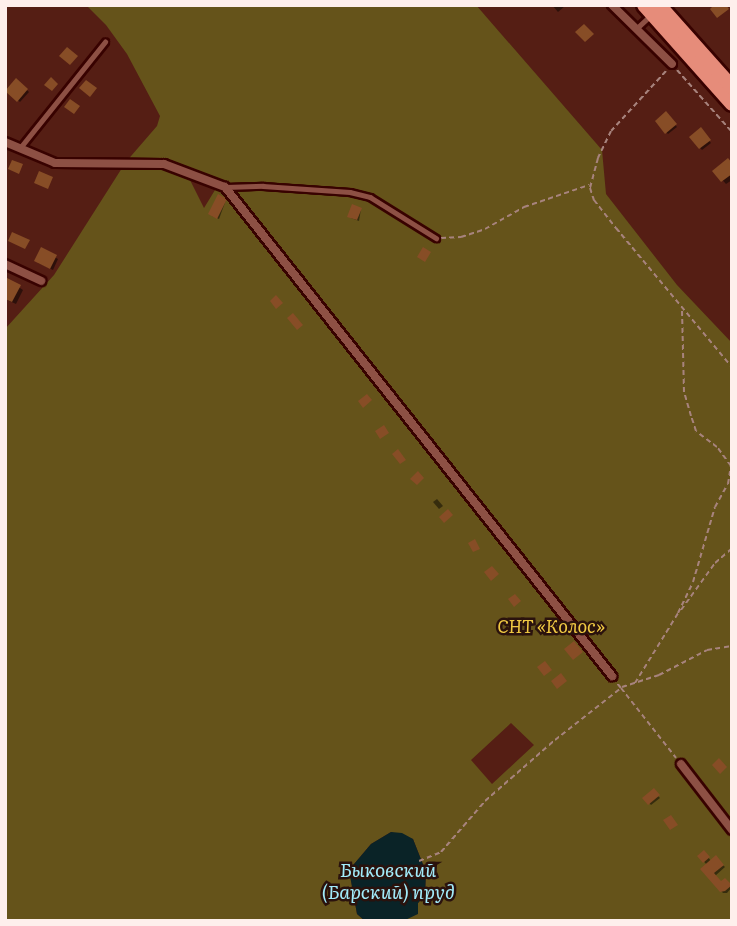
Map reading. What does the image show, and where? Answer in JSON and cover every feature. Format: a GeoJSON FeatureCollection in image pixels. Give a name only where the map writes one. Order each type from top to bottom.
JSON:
{"type":"FeatureCollection","features":[{"type":"Feature","properties":{"kind":"highway"},"geometry":{"type":"LineString","coordinates":[[652,8],[686,53],[732,104]]}},
{"type":"Feature","properties":{"kind":"highway"},"geometry":{"type":"LineString","coordinates":[[652,8],[732,87]]}},
{"type":"Feature","properties":{"kind":"street"},"geometry":{"type":"LineString","coordinates":[[612,5],[672,64]]}},
{"type":"Feature","properties":{"kind":"street"},"geometry":{"type":"LineString","coordinates":[[5,142],[55,163],[164,164],[225,187],[612,676]]}},
{"type":"Feature","properties":{"kind":"street"},"geometry":{"type":"LineString","coordinates":[[5,264],[41,281]]}},
{"type":"Feature","properties":{"kind":"street"},"geometry":{"type":"LineString","coordinates":[[681,764],[732,830]]}},
{"type":"Feature","properties":{"kind":"lane"},"geometry":{"type":"LineString","coordinates":[[635,30],[652,8]]}},
{"type":"Feature","properties":{"kind":"lane"},"geometry":{"type":"LineString","coordinates":[[20,149],[105,42]]}},
{"type":"Feature","properties":{"kind":"lane"},"geometry":{"type":"LineString","coordinates":[[672,64],[686,53]]}},
{"type":"Feature","properties":{"kind":"lane"},"geometry":{"type":"LineString","coordinates":[[225,187],[263,186],[350,191],[370,197],[436,238]]}},
{"type":"Feature","properties":{"kind":"path"},"geometry":{"type":"LineString","coordinates":[[732,132],[672,64],[611,131],[591,185],[594,200],[682,310],[693,318],[732,367]]}},
{"type":"Feature","properties":{"kind":"path"},"geometry":{"type":"LineString","coordinates":[[436,238],[461,237],[485,229],[524,207],[591,185]]}},
{"type":"Feature","properties":{"kind":"path"},"geometry":{"type":"LineString","coordinates":[[678,614],[693,582],[715,507],[728,484],[731,466],[717,447],[696,431],[691,416],[684,392],[682,310]]}},
{"type":"Feature","properties":{"kind":"path"},"geometry":{"type":"LineString","coordinates":[[635,683],[678,614],[715,563],[732,548]]}},
{"type":"Feature","properties":{"kind":"path"},"geometry":{"type":"LineString","coordinates":[[419,861],[441,852],[485,801],[555,740],[621,688],[707,650],[732,646]]}},
{"type":"Feature","properties":{"kind":"path"},"geometry":{"type":"LineString","coordinates":[[612,676],[681,764]]}},
{"type":"Feature","properties":{"kind":"green space","name":"СНТ «Колос»"},"geometry":{"type":"Polygon","coordinates":[[[86,5],[476,5],[602,150],[606,194],[677,285],[732,343],[732,921],[403,921],[425,895],[426,872],[413,839],[391,832],[371,844],[349,870],[357,914],[365,921],[5,921],[5,329],[54,275],[122,168],[164,169],[190,180],[204,208],[215,190],[224,187],[164,164],[125,163],[157,126],[160,116],[127,54],[106,25],[86,5]],[[511,723],[471,760],[492,784],[534,745],[511,723]]]}},
{"type":"Feature","properties":{"kind":"water","name":"Быковский (Барский) пруд"},"geometry":{"type":"Polygon","coordinates":[[[391,832],[402,833],[413,839],[426,872],[425,895],[418,903],[418,914],[403,921],[365,921],[357,914],[349,870],[371,844],[391,832]]]}},
{"type":"Feature","properties":{"kind":"building"},"geometry":{"type":"Polygon","coordinates":[[[714,5],[726,5],[729,9],[717,18],[710,9],[714,5]]]}},
{"type":"Feature","properties":{"kind":"building"},"geometry":{"type":"Polygon","coordinates":[[[584,24],[594,34],[585,42],[575,32],[584,24]]]}},
{"type":"Feature","properties":{"kind":"building"},"geometry":{"type":"Polygon","coordinates":[[[67,47],[78,56],[70,65],[59,56],[67,47]]]}},
{"type":"Feature","properties":{"kind":"building"},"geometry":{"type":"Polygon","coordinates":[[[51,77],[58,84],[52,91],[44,85],[51,77]]]}},
{"type":"Feature","properties":{"kind":"building"},"geometry":{"type":"Polygon","coordinates":[[[16,78],[28,89],[17,102],[5,91],[16,78]]]}},
{"type":"Feature","properties":{"kind":"building"},"geometry":{"type":"Polygon","coordinates":[[[86,80],[97,88],[90,97],[79,88],[86,80]]]}},
{"type":"Feature","properties":{"kind":"building"},"geometry":{"type":"Polygon","coordinates":[[[70,99],[80,106],[74,114],[64,107],[70,99]]]}},
{"type":"Feature","properties":{"kind":"building"},"geometry":{"type":"Polygon","coordinates":[[[666,111],[677,124],[665,134],[655,121],[666,111]]]}},
{"type":"Feature","properties":{"kind":"building"},"geometry":{"type":"Polygon","coordinates":[[[701,127],[711,140],[699,149],[689,137],[701,127]]]}},
{"type":"Feature","properties":{"kind":"building"},"geometry":{"type":"Polygon","coordinates":[[[728,158],[732,163],[732,174],[721,182],[712,171],[728,158]]]}},
{"type":"Feature","properties":{"kind":"building"},"geometry":{"type":"Polygon","coordinates":[[[12,160],[23,164],[19,174],[8,169],[12,160]]]}},
{"type":"Feature","properties":{"kind":"building"},"geometry":{"type":"Polygon","coordinates":[[[39,171],[53,177],[48,189],[34,183],[39,171]]]}},
{"type":"Feature","properties":{"kind":"building"},"geometry":{"type":"Polygon","coordinates":[[[218,194],[227,199],[217,219],[208,214],[218,194]]]}},
{"type":"Feature","properties":{"kind":"building"},"geometry":{"type":"Polygon","coordinates":[[[352,204],[362,208],[357,220],[347,217],[352,204]]]}},
{"type":"Feature","properties":{"kind":"building"},"geometry":{"type":"Polygon","coordinates":[[[12,232],[30,240],[25,249],[8,241],[12,232]]]}},
{"type":"Feature","properties":{"kind":"building"},"geometry":{"type":"Polygon","coordinates":[[[41,247],[57,255],[50,269],[34,261],[41,247]]]}},
{"type":"Feature","properties":{"kind":"building"},"geometry":{"type":"Polygon","coordinates":[[[423,247],[431,252],[425,262],[417,257],[423,247]]]}},
{"type":"Feature","properties":{"kind":"building"},"geometry":{"type":"Polygon","coordinates":[[[7,278],[21,285],[12,302],[5,299],[7,278]]]}},
{"type":"Feature","properties":{"kind":"building"},"geometry":{"type":"Polygon","coordinates":[[[276,295],[283,303],[276,309],[270,301],[276,295]]]}},
{"type":"Feature","properties":{"kind":"building"},"geometry":{"type":"Polygon","coordinates":[[[293,313],[303,325],[297,330],[287,318],[293,313]]]}},
{"type":"Feature","properties":{"kind":"building"},"geometry":{"type":"Polygon","coordinates":[[[367,394],[372,400],[363,408],[358,401],[367,394]]]}},
{"type":"Feature","properties":{"kind":"building"},"geometry":{"type":"Polygon","coordinates":[[[384,425],[389,433],[380,439],[375,431],[384,425]]]}},
{"type":"Feature","properties":{"kind":"building"},"geometry":{"type":"Polygon","coordinates":[[[398,449],[406,460],[400,464],[392,454],[398,449]]]}},
{"type":"Feature","properties":{"kind":"building"},"geometry":{"type":"Polygon","coordinates":[[[418,471],[424,478],[417,485],[410,479],[418,471]]]}},
{"type":"Feature","properties":{"kind":"building"},"geometry":{"type":"Polygon","coordinates":[[[448,509],[453,515],[444,523],[439,517],[448,509]]]}},
{"type":"Feature","properties":{"kind":"building"},"geometry":{"type":"Polygon","coordinates":[[[475,539],[480,549],[473,552],[468,543],[475,539]]]}},
{"type":"Feature","properties":{"kind":"building"},"geometry":{"type":"Polygon","coordinates":[[[492,566],[499,574],[491,581],[484,572],[492,566]]]}},
{"type":"Feature","properties":{"kind":"building"},"geometry":{"type":"Polygon","coordinates":[[[515,594],[521,601],[514,607],[508,599],[515,594]]]}},
{"type":"Feature","properties":{"kind":"building"},"geometry":{"type":"Polygon","coordinates":[[[574,641],[583,652],[573,660],[564,649],[574,641]]]}},
{"type":"Feature","properties":{"kind":"building"},"geometry":{"type":"Polygon","coordinates":[[[545,661],[552,670],[544,676],[537,667],[545,661]]]}},
{"type":"Feature","properties":{"kind":"building"},"geometry":{"type":"Polygon","coordinates":[[[561,673],[567,681],[557,689],[551,681],[561,673]]]}},
{"type":"Feature","properties":{"kind":"building"},"geometry":{"type":"Polygon","coordinates":[[[719,758],[727,767],[720,774],[712,765],[719,758]]]}},
{"type":"Feature","properties":{"kind":"building"},"geometry":{"type":"Polygon","coordinates":[[[654,788],[660,795],[648,805],[642,798],[654,788]]]}},
{"type":"Feature","properties":{"kind":"building"},"geometry":{"type":"Polygon","coordinates":[[[671,815],[678,825],[670,830],[663,820],[671,815]]]}},
{"type":"Feature","properties":{"kind":"building"},"geometry":{"type":"Polygon","coordinates":[[[704,850],[710,857],[703,863],[697,856],[704,850]]]}},
{"type":"Feature","properties":{"kind":"building"},"geometry":{"type":"Polygon","coordinates":[[[716,855],[724,865],[714,873],[721,881],[725,878],[732,885],[720,892],[700,869],[716,855]]]}}]}
